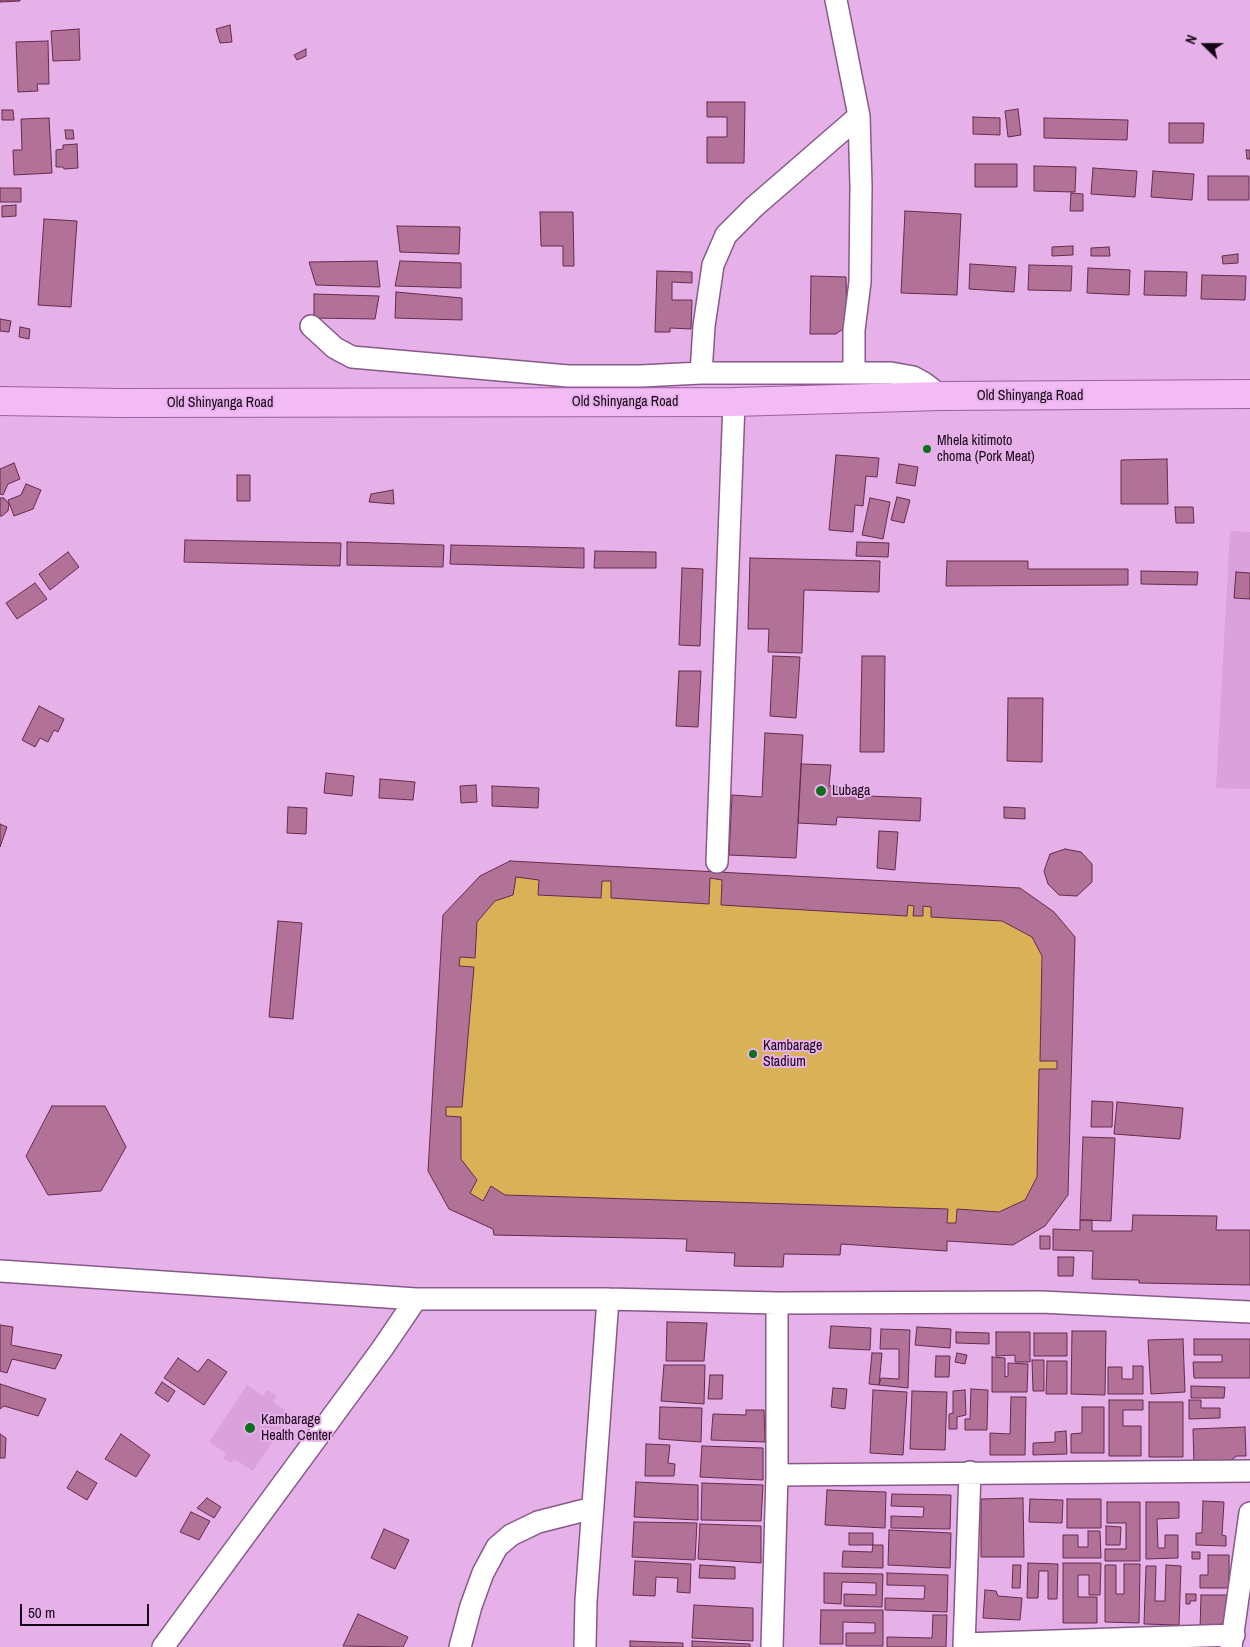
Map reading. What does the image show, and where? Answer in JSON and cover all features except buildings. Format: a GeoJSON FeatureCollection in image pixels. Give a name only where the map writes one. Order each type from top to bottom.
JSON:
{"type":"FeatureCollection","features":[{"type":"Feature","properties":{"kind":"main road","name":"Old Shinyanga Road"},"geometry":{"type":"LineString","coordinates":[[0,401],[119,403],[734,402],[941,396],[1250,394]]}},
{"type":"Feature","properties":{"kind":"street"},"geometry":{"type":"LineString","coordinates":[[836,0],[858,116],[861,186],[860,273],[854,330],[854,373]]}},
{"type":"Feature","properties":{"kind":"street"},"geometry":{"type":"LineString","coordinates":[[701,373],[704,326],[713,265],[726,235],[767,196],[858,116]]}},
{"type":"Feature","properties":{"kind":"street"},"geometry":{"type":"LineString","coordinates":[[311,326],[335,348],[352,357],[568,376],[641,376],[701,373],[891,373],[913,377],[941,396]]}},
{"type":"Feature","properties":{"kind":"street"},"geometry":{"type":"LineString","coordinates":[[716,862],[734,402]]}},
{"type":"Feature","properties":{"kind":"street"},"geometry":{"type":"LineString","coordinates":[[0,1271],[416,1299],[608,1298],[777,1303],[1041,1302],[1250,1312]]}},
{"type":"Feature","properties":{"kind":"street"},"geometry":{"type":"LineString","coordinates":[[585,1647],[608,1298]]}},
{"type":"Feature","properties":{"kind":"street"},"geometry":{"type":"LineString","coordinates":[[163,1647],[376,1358],[416,1299]]}},
{"type":"Feature","properties":{"kind":"street"},"geometry":{"type":"LineString","coordinates":[[772,1647],[778,1475],[777,1303]]}},
{"type":"Feature","properties":{"kind":"street"},"geometry":{"type":"LineString","coordinates":[[778,1475],[1250,1471]]}},
{"type":"Feature","properties":{"kind":"street"},"geometry":{"type":"LineString","coordinates":[[970,1472],[964,1645],[1232,1641],[1250,1513]]}},
{"type":"Feature","properties":{"kind":"street"},"geometry":{"type":"LineString","coordinates":[[460,1647],[471,1606],[483,1573],[497,1547],[511,1535],[538,1522],[593,1508]]}},
{"type":"Feature","properties":{"kind":"shaded area"},"geometry":{"type":"Polygon","coordinates":[[[1230,531],[1250,532],[1250,789],[1216,788],[1230,531]]]}},
{"type":"Feature","properties":{"kind":"shaded area","name":"Kambarage Stadium"},"geometry":{"type":"Polygon","coordinates":[[[510,861],[1020,888],[1054,912],[1075,937],[1068,1195],[1045,1226],[1013,1245],[948,1241],[947,1251],[841,1244],[840,1255],[784,1254],[783,1267],[734,1266],[735,1253],[686,1251],[687,1239],[494,1235],[493,1229],[428,1171],[443,915],[510,861]]]}},
{"type":"Feature","properties":{"kind":"shaded area","name":"Kambarage Health Center"},"geometry":{"type":"Polygon","coordinates":[[[247,1385],[263,1396],[267,1390],[277,1396],[273,1402],[291,1414],[253,1471],[234,1459],[231,1463],[223,1458],[226,1453],[209,1442],[247,1385]]]}},
{"type":"Feature","properties":{"kind":"place","name":"Mhela kitimoto choma (Pork Meat)"},"geometry":{"type":"Point","coordinates":[927,449]}},
{"type":"Feature","properties":{"kind":"place","name":"Lubaga"},"geometry":{"type":"Point","coordinates":[821,791]}},
{"type":"Feature","properties":{"kind":"place","name":"Kambarage Stadium"},"geometry":{"type":"Point","coordinates":[753,1054]}},
{"type":"Feature","properties":{"kind":"place","name":"Kambarage Health Center"},"geometry":{"type":"Point","coordinates":[250,1428]}}]}
